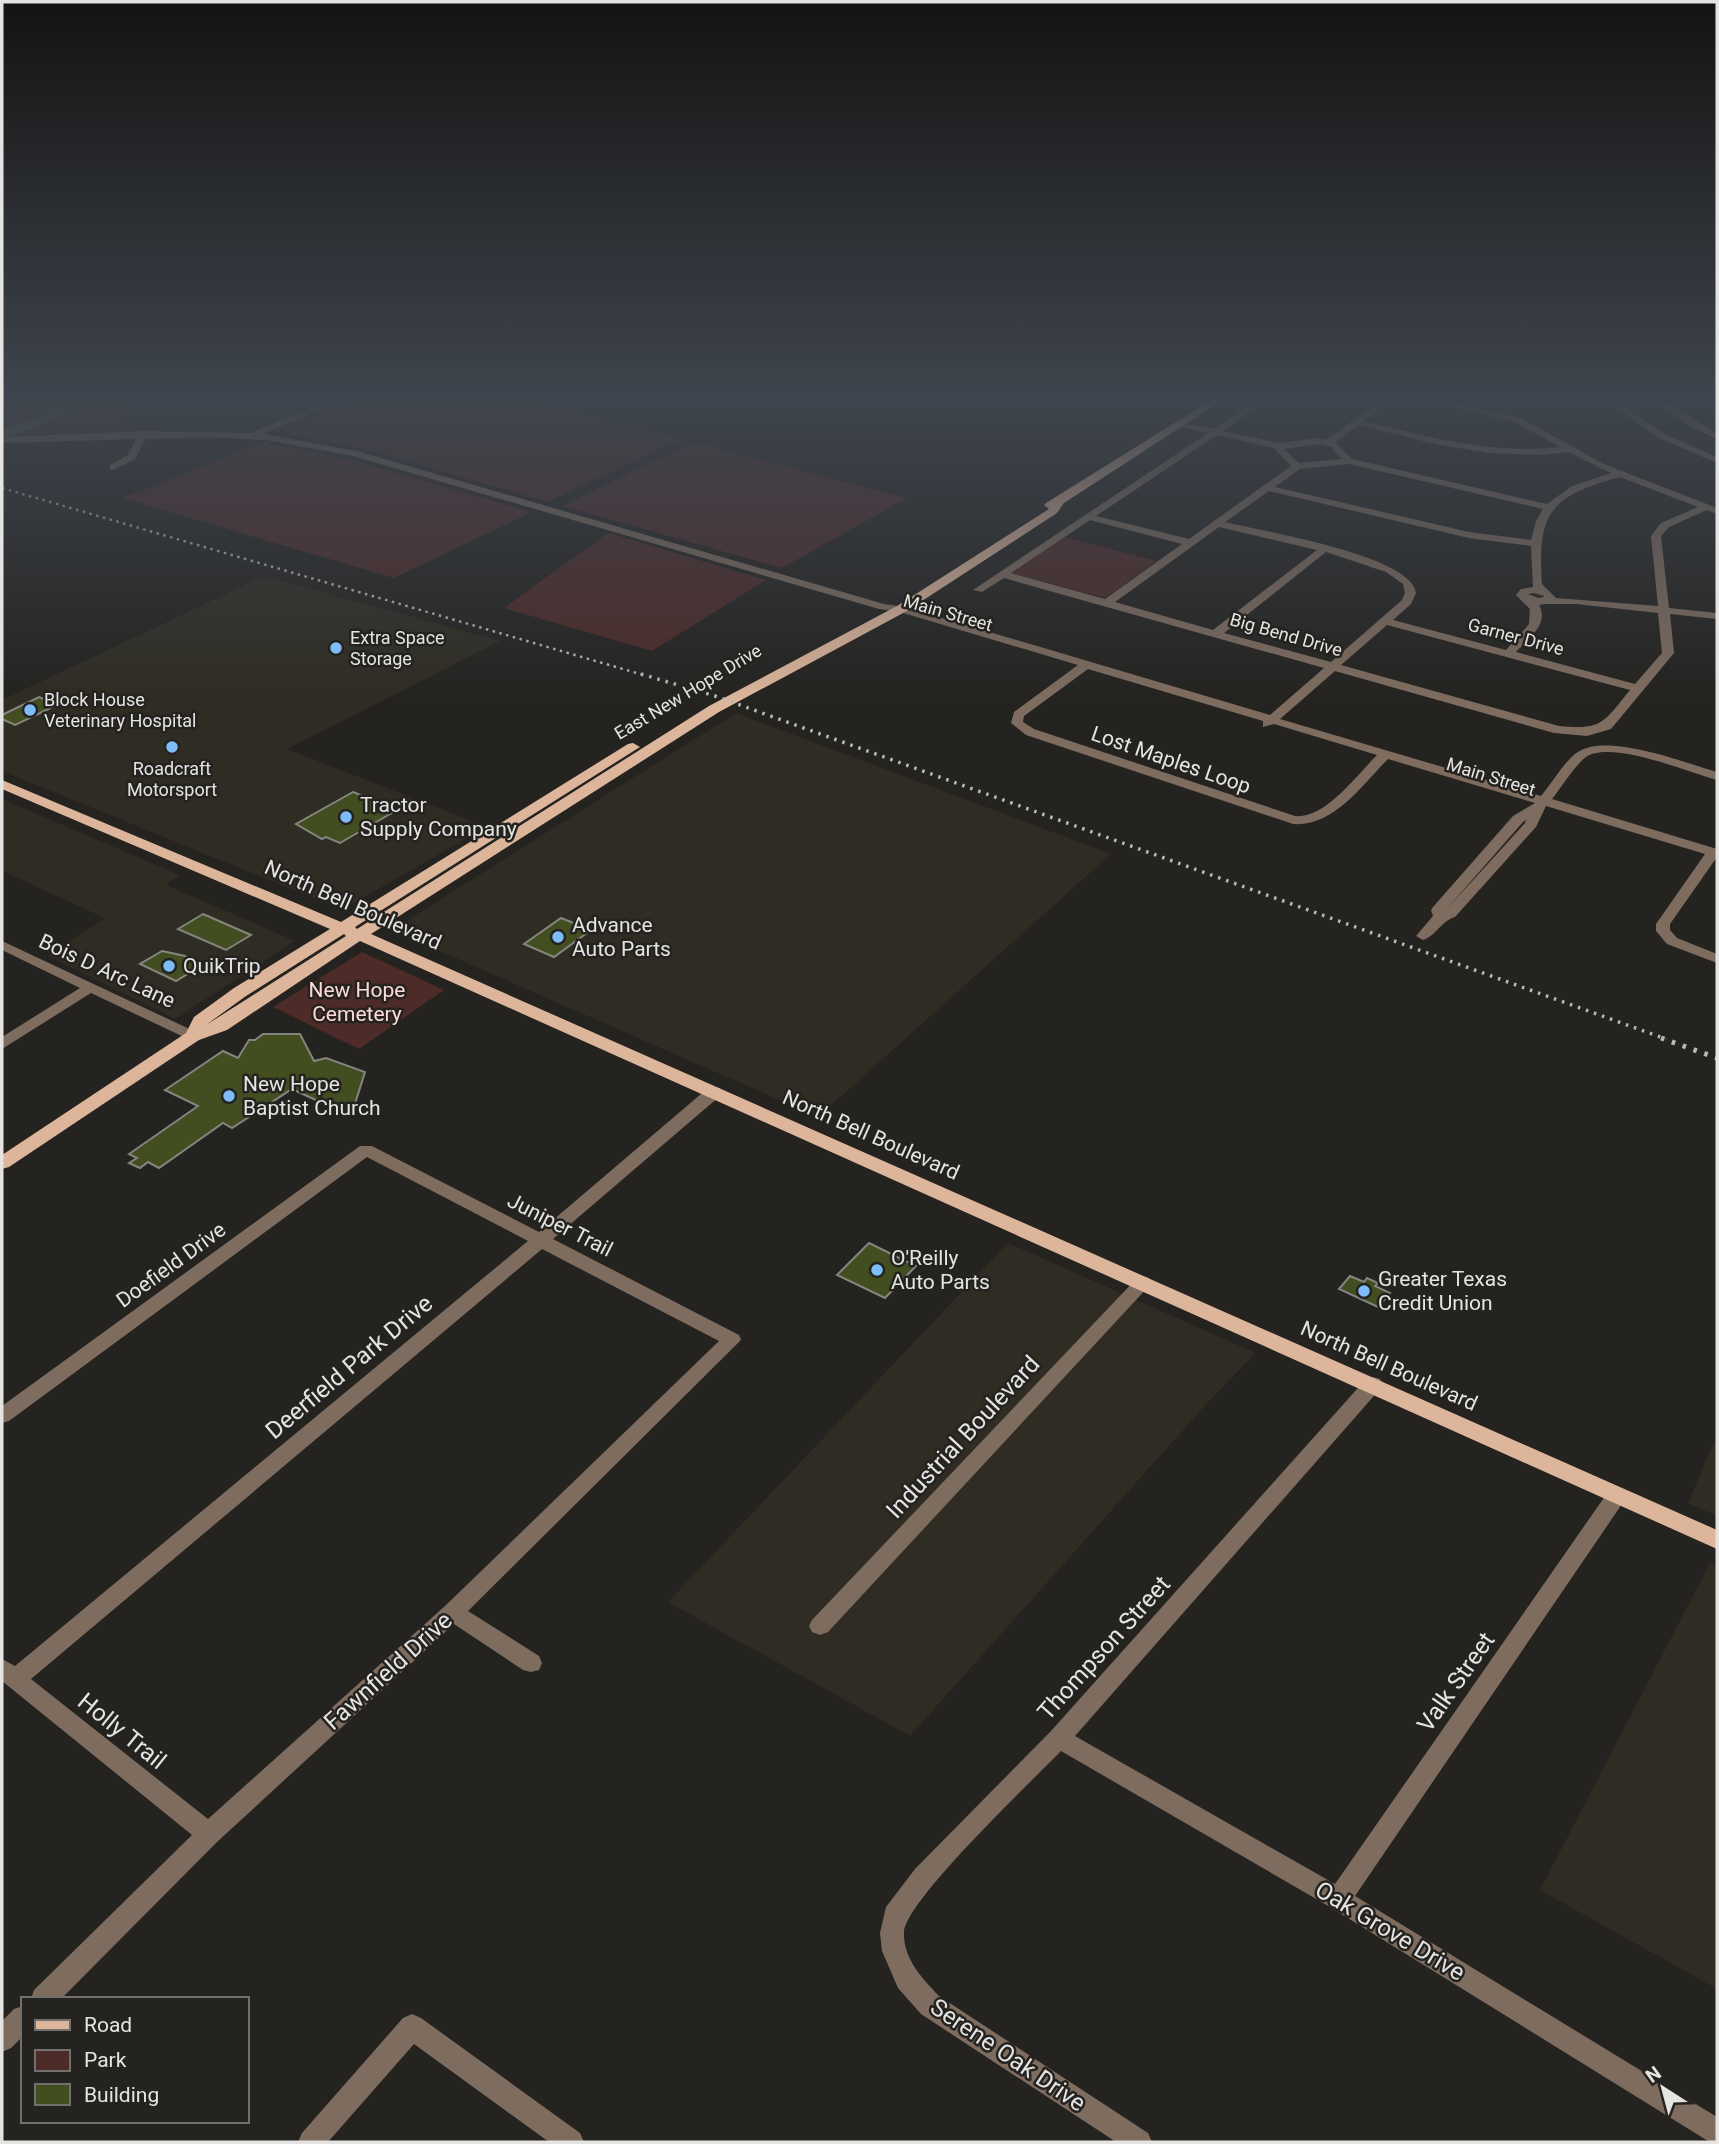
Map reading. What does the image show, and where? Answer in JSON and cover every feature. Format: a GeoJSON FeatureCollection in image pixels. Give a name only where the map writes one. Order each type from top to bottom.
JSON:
{"type":"FeatureCollection","features":[{"type":"Feature","properties":{"kind":"main road","name":"East New Hope Drive"},"geometry":{"type":"LineString","coordinates":[[194,1036],[200,1021],[341,927],[715,696],[892,610],[1040,508],[1063,499]]}},
{"type":"Feature","properties":{"kind":"main road","name":"East New Hope Drive"},"geometry":{"type":"LineString","coordinates":[[194,1036],[220,1026],[359,934],[714,709],[892,610],[1053,511],[1060,501]]}},
{"type":"Feature","properties":{"kind":"main road","name":"North Bell Boulevard"},"geometry":{"type":"LineString","coordinates":[[2,784],[359,934],[1373,1384],[1717,1540]]}},
{"type":"Feature","properties":{"kind":"main road"},"geometry":{"type":"LineString","coordinates":[[2,1163],[194,1036]]}},
{"type":"Feature","properties":{"kind":"street","name":"Main Street"},"geometry":{"type":"LineString","coordinates":[[512,499],[1083,666],[1714,857]]}},
{"type":"Feature","properties":{"kind":"street"},"geometry":{"type":"LineString","coordinates":[[978,590],[1116,499]]}},
{"type":"Feature","properties":{"kind":"street"},"geometry":{"type":"LineString","coordinates":[[1108,602],[1253,499]]}},
{"type":"Feature","properties":{"kind":"street"},"geometry":{"type":"LineString","coordinates":[[1315,499],[1469,535],[1536,544]]}},
{"type":"Feature","properties":{"kind":"street"},"geometry":{"type":"LineString","coordinates":[[1514,499],[1549,507]]}},
{"type":"Feature","properties":{"kind":"street"},"geometry":{"type":"LineString","coordinates":[[1508,653],[1535,625],[1540,599],[1537,585],[1538,523],[1558,499]]}},
{"type":"Feature","properties":{"kind":"street"},"geometry":{"type":"LineString","coordinates":[[1685,499],[1711,509]]}},
{"type":"Feature","properties":{"kind":"street"},"geometry":{"type":"LineString","coordinates":[[1606,741],[1639,689],[1668,653],[1657,551],[1658,532],[1711,509]]}},
{"type":"Feature","properties":{"kind":"street"},"geometry":{"type":"LineString","coordinates":[[1089,517],[1192,543]]}},
{"type":"Feature","properties":{"kind":"street"},"geometry":{"type":"LineString","coordinates":[[1219,524],[1381,566],[1404,578],[1410,585],[1412,593],[1409,600],[1269,722]]}},
{"type":"Feature","properties":{"kind":"street"},"geometry":{"type":"LineString","coordinates":[[1216,633],[1323,550]]}},
{"type":"Feature","properties":{"kind":"street","name":"Big Bend Drive"},"geometry":{"type":"LineString","coordinates":[[1003,574],[1558,730],[1581,741],[1606,741]]}},
{"type":"Feature","properties":{"kind":"street"},"geometry":{"type":"LineString","coordinates":[[1540,599],[1717,616]]}},
{"type":"Feature","properties":{"kind":"street","name":"Garner Drive"},"geometry":{"type":"LineString","coordinates":[[1385,621],[1639,689]]}},
{"type":"Feature","properties":{"kind":"street","name":"Lost Maples Loop"},"geometry":{"type":"LineString","coordinates":[[1083,666],[1018,715],[1017,723],[1030,732],[1293,820],[1305,821],[1324,815],[1382,758]]}},
{"type":"Feature","properties":{"kind":"street"},"geometry":{"type":"LineString","coordinates":[[1423,936],[1440,917],[1450,914],[1531,824],[1581,741],[1606,741],[1629,751],[1717,776]]}},
{"type":"Feature","properties":{"kind":"street"},"geometry":{"type":"LineString","coordinates":[[1714,857],[1663,925],[1663,931],[1672,941],[1717,959]]}},
{"type":"Feature","properties":{"kind":"street","name":"Bois D Arc Lane"},"geometry":{"type":"LineString","coordinates":[[2,945],[194,1036]]}},
{"type":"Feature","properties":{"kind":"street"},"geometry":{"type":"LineString","coordinates":[[2,1044],[91,987]]}},
{"type":"Feature","properties":{"kind":"street","name":"Deerfield Park Drive"},"geometry":{"type":"LineString","coordinates":[[9,1673],[539,1240],[714,1092]]}},
{"type":"Feature","properties":{"kind":"street","name":"Juniper Trail"},"geometry":{"type":"LineString","coordinates":[[366,1150],[732,1340]]}},
{"type":"Feature","properties":{"kind":"street","name":"Doefield Drive"},"geometry":{"type":"LineString","coordinates":[[2,1416],[366,1150]]}},
{"type":"Feature","properties":{"kind":"street","name":"Industrial Boulevard"},"geometry":{"type":"LineString","coordinates":[[820,1626],[1143,1282]]}},
{"type":"Feature","properties":{"kind":"street","name":"Fawnfield Drive"},"geometry":{"type":"LineString","coordinates":[[45,1997],[209,1835],[453,1612],[732,1340]]}},
{"type":"Feature","properties":{"kind":"street","name":"Thompson Street"},"geometry":{"type":"LineString","coordinates":[[894,1951],[892,1933],[895,1916],[923,1877],[1059,1738],[1373,1384]]}},
{"type":"Feature","properties":{"kind":"street","name":"Valk Street"},"geometry":{"type":"LineString","coordinates":[[1339,1899],[1617,1495]]}},
{"type":"Feature","properties":{"kind":"street"},"geometry":{"type":"LineString","coordinates":[[453,1612],[531,1663]]}},
{"type":"Feature","properties":{"kind":"street","name":"Holly Trail"},"geometry":{"type":"LineString","coordinates":[[9,1673],[209,1835]]}},
{"type":"Feature","properties":{"kind":"street","name":"Oak Grove Drive"},"geometry":{"type":"LineString","coordinates":[[1059,1738],[1339,1899],[1717,2132]]}},
{"type":"Feature","properties":{"kind":"street","name":"Serene Oak Drive"},"geometry":{"type":"LineString","coordinates":[[894,1951],[906,1979],[930,2005],[1139,2142]]}},
{"type":"Feature","properties":{"kind":"street"},"geometry":{"type":"LineString","coordinates":[[2,2039],[21,2020]]}},
{"type":"Feature","properties":{"kind":"street"},"geometry":{"type":"LineString","coordinates":[[311,2142],[412,2027],[571,2142]]}},
{"type":"Feature","properties":{"kind":"shaded area"},"geometry":{"type":"Polygon","coordinates":[[[264,576],[500,641],[287,749],[487,827],[350,905],[323,902],[2,771],[2,700],[264,576]]]}},
{"type":"Feature","properties":{"kind":"shaded area"},"geometry":{"type":"Polygon","coordinates":[[[736,713],[1111,854],[818,1117],[392,930],[736,713]]]}},
{"type":"Feature","properties":{"kind":"shaded area"},"geometry":{"type":"Polygon","coordinates":[[[2,799],[180,875],[166,885],[295,941],[175,1019],[48,956],[105,918],[2,871],[2,799]]]}},
{"type":"Feature","properties":{"kind":"shaded area"},"geometry":{"type":"Polygon","coordinates":[[[1008,1243],[1256,1353],[1210,1400],[910,1736],[668,1602],[1008,1243]]]}},
{"type":"Feature","properties":{"kind":"shaded area"},"geometry":{"type":"Polygon","coordinates":[[[1717,1435],[1717,1516],[1688,1503],[1717,1435]]]}},
{"type":"Feature","properties":{"kind":"shaded area"},"geometry":{"type":"Polygon","coordinates":[[[1710,1563],[1717,1566],[1717,1989],[1540,1890],[1710,1563]]]}},
{"type":"Feature","properties":{"kind":"green space"},"geometry":{"type":"Polygon","coordinates":[[[127,499],[487,499],[532,512],[394,578],[127,499]]]}},
{"type":"Feature","properties":{"kind":"green space"},"geometry":{"type":"Polygon","coordinates":[[[576,499],[905,499],[782,568],[562,506],[576,499]]]}},
{"type":"Feature","properties":{"kind":"green space"},"geometry":{"type":"Polygon","coordinates":[[[608,533],[766,580],[652,651],[504,608],[608,533]]]}},
{"type":"Feature","properties":{"kind":"green space"},"geometry":{"type":"Polygon","coordinates":[[[1064,537],[1157,561],[1105,598],[1012,573],[1064,537]]]}},
{"type":"Feature","properties":{"kind":"green space","name":"New Hope Cemetery"},"geometry":{"type":"Polygon","coordinates":[[[362,952],[444,990],[359,1049],[273,1007],[362,952]]]}},
{"type":"Feature","properties":{"kind":"building","name":"Block House Veterinary Hospital"},"geometry":{"type":"Polygon","coordinates":[[[39,697],[57,705],[15,725],[2,719],[2,715],[39,697]]]}},
{"type":"Feature","properties":{"kind":"building","name":"Tractor Supply Company"},"geometry":{"type":"Polygon","coordinates":[[[353,792],[397,810],[340,843],[326,837],[322,839],[296,824],[353,792]]]}},
{"type":"Feature","properties":{"kind":"building","name":"QuikTrip"},"geometry":{"type":"Polygon","coordinates":[[[203,914],[251,935],[226,950],[178,929],[203,914]]]}},
{"type":"Feature","properties":{"kind":"building","name":"Advance Auto Parts"},"geometry":{"type":"Polygon","coordinates":[[[561,918],[591,930],[554,957],[524,944],[561,918]]]}},
{"type":"Feature","properties":{"kind":"building","name":"QuikTrip"},"geometry":{"type":"Polygon","coordinates":[[[162,951],[185,956],[199,967],[176,981],[140,964],[162,951]]]}},
{"type":"Feature","properties":{"kind":"building","name":"New Hope Baptist Church"},"geometry":{"type":"Polygon","coordinates":[[[263,1034],[300,1034],[314,1061],[326,1058],[365,1072],[353,1110],[320,1102],[292,1089],[232,1128],[223,1123],[159,1168],[148,1162],[140,1168],[129,1163],[137,1158],[129,1154],[198,1106],[165,1090],[223,1051],[238,1058],[249,1040],[255,1040],[263,1034]]]}},
{"type":"Feature","properties":{"kind":"building","name":"O'Reilly Auto Parts"},"geometry":{"type":"Polygon","coordinates":[[[869,1243],[916,1266],[885,1298],[837,1275],[869,1243]]]}},
{"type":"Feature","properties":{"kind":"building","name":"Greater Texas Credit Union"},"geometry":{"type":"Polygon","coordinates":[[[1350,1276],[1364,1282],[1367,1278],[1378,1283],[1375,1286],[1390,1293],[1378,1307],[1339,1289],[1350,1276]]]}},
{"type":"Feature","properties":{"kind":"railway"},"geometry":{"type":"LineString","coordinates":[[40,499],[647,676]]}},
{"type":"Feature","properties":{"kind":"railway"},"geometry":{"type":"LineString","coordinates":[[641,674],[715,696],[1666,1039]]}},
{"type":"Feature","properties":{"kind":"railway"},"geometry":{"type":"LineString","coordinates":[[1661,1038],[1717,1058]]}},
{"type":"Feature","properties":{"kind":"place","name":"Extra Space Storage"},"geometry":{"type":"Point","coordinates":[336,648]}},
{"type":"Feature","properties":{"kind":"place","name":"Block House Veterinary Hospital"},"geometry":{"type":"Point","coordinates":[30,710]}},
{"type":"Feature","properties":{"kind":"place","name":"Roadcraft Motorsport"},"geometry":{"type":"Point","coordinates":[172,747]}},
{"type":"Feature","properties":{"kind":"place","name":"Tractor Supply Company"},"geometry":{"type":"Point","coordinates":[346,817]}},
{"type":"Feature","properties":{"kind":"place","name":"Advance Auto Parts"},"geometry":{"type":"Point","coordinates":[558,937]}},
{"type":"Feature","properties":{"kind":"place","name":"QuikTrip"},"geometry":{"type":"Point","coordinates":[169,966]}},
{"type":"Feature","properties":{"kind":"place","name":"New Hope Baptist Church"},"geometry":{"type":"Point","coordinates":[229,1096]}},
{"type":"Feature","properties":{"kind":"place","name":"O'Reilly Auto Parts"},"geometry":{"type":"Point","coordinates":[877,1270]}},
{"type":"Feature","properties":{"kind":"place","name":"Greater Texas Credit Union"},"geometry":{"type":"Point","coordinates":[1364,1291]}}]}
